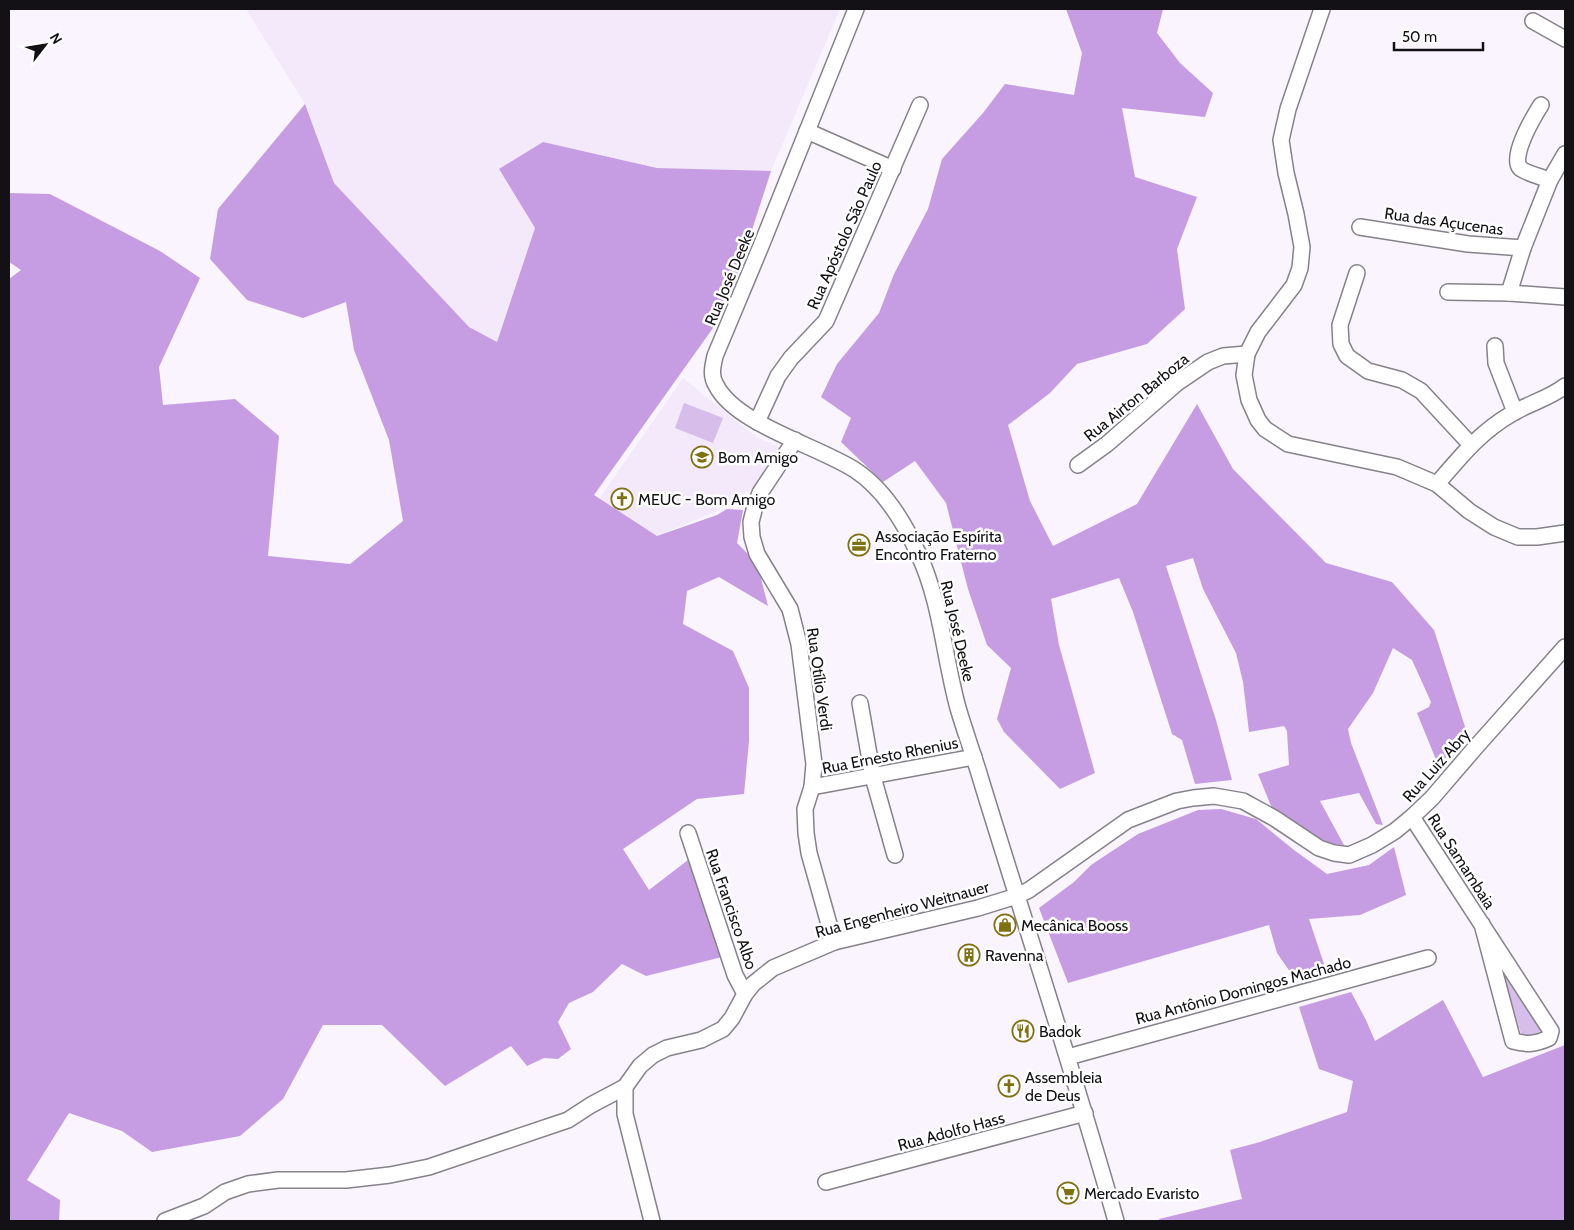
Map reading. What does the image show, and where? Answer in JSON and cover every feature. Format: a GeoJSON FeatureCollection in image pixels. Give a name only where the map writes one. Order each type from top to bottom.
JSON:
{"type":"FeatureCollection","features":[{"type":"Feature","properties":{"kind":"street","name":"Rua José Deeke"},"geometry":{"type":"LineString","coordinates":[[856,9],[715,356],[712,370],[716,385],[724,396],[757,422],[828,454],[863,476],[876,488],[893,509],[919,554],[930,584],[954,692],[1068,1057],[1116,1221]]}},
{"type":"Feature","properties":{"kind":"street"},"geometry":{"type":"LineString","coordinates":[[1322,9],[1288,108],[1281,140],[1302,247],[1300,268],[1294,285],[1258,332],[1247,354],[1244,375],[1249,400],[1258,420],[1265,429],[1288,444],[1397,467],[1437,484],[1468,511],[1494,527],[1518,536],[1537,537],[1565,533]]}},
{"type":"Feature","properties":{"kind":"street"},"geometry":{"type":"LineString","coordinates":[[1533,21],[1565,39]]}},
{"type":"Feature","properties":{"kind":"street","name":"Rua Apóstolo São Paulo"},"geometry":{"type":"LineString","coordinates":[[757,422],[778,376],[791,358],[826,321],[920,105]]}},
{"type":"Feature","properties":{"kind":"street"},"geometry":{"type":"LineString","coordinates":[[1541,105],[1527,130],[1518,153],[1517,163],[1521,169],[1550,180]]}},
{"type":"Feature","properties":{"kind":"street"},"geometry":{"type":"LineString","coordinates":[[807,131],[892,169]]}},
{"type":"Feature","properties":{"kind":"street"},"geometry":{"type":"LineString","coordinates":[[1509,293],[1522,248],[1550,180],[1565,154]]}},
{"type":"Feature","properties":{"kind":"street","name":"Rua das Açucenas"},"geometry":{"type":"LineString","coordinates":[[1360,227],[1468,244],[1522,248]]}},
{"type":"Feature","properties":{"kind":"street"},"geometry":{"type":"LineString","coordinates":[[1357,273],[1340,325],[1341,344],[1347,356],[1368,371],[1402,380],[1420,391],[1471,445]]}},
{"type":"Feature","properties":{"kind":"street"},"geometry":{"type":"LineString","coordinates":[[1448,292],[1509,293],[1565,297]]}},
{"type":"Feature","properties":{"kind":"street"},"geometry":{"type":"LineString","coordinates":[[1495,346],[1496,363],[1515,412]]}},
{"type":"Feature","properties":{"kind":"street","name":"Rua Airton Barboza"},"geometry":{"type":"LineString","coordinates":[[1078,465],[1107,444],[1176,383],[1208,362],[1223,356],[1247,354]]}},
{"type":"Feature","properties":{"kind":"street"},"geometry":{"type":"LineString","coordinates":[[1437,484],[1471,445],[1493,426],[1515,412],[1565,386]]}},
{"type":"Feature","properties":{"kind":"street","name":"Rua Otílio Verdi"},"geometry":{"type":"LineString","coordinates":[[796,440],[760,493],[751,522],[752,537],[757,554],[787,603],[795,624],[803,669],[813,755],[812,787],[806,809],[806,833],[834,942]]}},
{"type":"Feature","properties":{"kind":"street","name":"Rua Luiz Abry"},"geometry":{"type":"LineString","coordinates":[[1017,896],[1029,890],[1128,820],[1177,801],[1214,796],[1243,801],[1274,818],[1319,848],[1334,853],[1349,855],[1372,845],[1412,817],[1438,792],[1475,748],[1564,651]]}},
{"type":"Feature","properties":{"kind":"street"},"geometry":{"type":"LineString","coordinates":[[860,703],[873,777],[895,855]]}},
{"type":"Feature","properties":{"kind":"street","name":"Rua Ernesto Rhenius"},"geometry":{"type":"LineString","coordinates":[[812,787],[974,757]]}},
{"type":"Feature","properties":{"kind":"street","name":"Rua Samambaia"},"geometry":{"type":"LineString","coordinates":[[1412,817],[1482,924],[1551,1031],[1550,1038],[1538,1043],[1526,1044],[1513,1041],[1482,924]]}},
{"type":"Feature","properties":{"kind":"street","name":"Rua Francisco Albo"},"geometry":{"type":"LineString","coordinates":[[688,833],[734,975],[745,994]]}},
{"type":"Feature","properties":{"kind":"street","name":"Rua Engenheiro Weitnauer"},"geometry":{"type":"LineString","coordinates":[[625,1087],[640,1066],[654,1055],[667,1048],[701,1040],[723,1029],[732,1018],[745,994],[762,976],[773,968],[834,942],[978,908],[1017,896]]}},
{"type":"Feature","properties":{"kind":"street","name":"Rua Antônio Domingos Machado"},"geometry":{"type":"LineString","coordinates":[[1068,1057],[1428,958]]}},
{"type":"Feature","properties":{"kind":"street"},"geometry":{"type":"LineString","coordinates":[[165,1221],[204,1206],[226,1192],[248,1184],[278,1180],[346,1180],[390,1175],[429,1167],[568,1120],[625,1087],[625,1114],[652,1221]]}},
{"type":"Feature","properties":{"kind":"street","name":"Rua Adolfo Hass"},"geometry":{"type":"LineString","coordinates":[[826,1182],[1085,1113]]}},
{"type":"Feature","properties":{"kind":"shaded area"},"geometry":{"type":"Polygon","coordinates":[[[246,9],[840,9],[771,171],[657,168],[543,142],[499,170],[535,228],[497,342],[469,328],[334,183],[305,104],[246,9]]]}},
{"type":"Feature","properties":{"kind":"shaded area"},"geometry":{"type":"Polygon","coordinates":[[[1066,9],[1163,9],[1157,33],[1180,63],[1213,93],[1205,117],[1122,108],[1135,177],[1197,197],[1177,249],[1185,309],[1147,344],[1077,364],[1050,393],[1008,425],[1030,501],[1053,546],[1137,504],[1197,404],[1233,469],[1326,563],[1392,582],[1434,630],[1468,736],[1439,767],[1417,713],[1429,707],[1431,702],[1412,660],[1393,648],[1373,693],[1348,729],[1351,743],[1383,825],[1376,824],[1359,793],[1320,801],[1344,845],[1327,844],[1271,806],[1258,774],[1289,765],[1287,731],[1284,726],[1249,732],[1243,682],[1236,653],[1203,589],[1193,558],[1166,566],[1216,720],[1232,780],[1195,784],[1182,740],[1172,734],[1133,612],[1119,578],[1051,599],[1059,645],[1095,773],[1060,789],[1004,732],[997,719],[1011,668],[987,645],[968,589],[946,503],[915,461],[883,482],[841,442],[851,418],[821,397],[837,364],[879,313],[894,274],[928,209],[942,159],[983,113],[1005,84],[1074,95],[1082,53],[1066,9]]]}},
{"type":"Feature","properties":{"kind":"shaded area"},"geometry":{"type":"Polygon","coordinates":[[[305,104],[334,183],[469,327],[497,342],[535,228],[499,169],[543,142],[657,168],[771,171],[734,286],[713,328],[594,495],[657,536],[717,515],[727,509],[743,510],[737,543],[757,563],[768,606],[719,577],[687,591],[683,624],[733,651],[749,688],[749,741],[744,794],[697,799],[623,849],[649,890],[688,860],[722,957],[646,976],[622,964],[593,992],[569,1003],[558,1022],[571,1049],[558,1059],[544,1058],[527,1066],[511,1046],[445,1086],[382,1025],[323,1025],[283,1099],[240,1136],[152,1152],[122,1131],[69,1113],[27,1180],[60,1200],[59,1221],[9,1221],[9,279],[21,270],[9,262],[9,193],[50,194],[160,251],[200,278],[159,367],[163,405],[235,399],[279,436],[268,556],[350,564],[403,521],[389,440],[354,350],[346,302],[303,318],[247,300],[210,259],[218,209],[305,104]]]}},
{"type":"Feature","properties":{"kind":"shaded area","name":"Bom Amigo"},"geometry":{"type":"Polygon","coordinates":[[[683,378],[760,439],[782,448],[756,486],[713,513],[657,536],[599,499],[683,378]]]}},
{"type":"Feature","properties":{"kind":"shaded area"},"geometry":{"type":"Polygon","coordinates":[[[684,403],[723,418],[713,443],[675,428],[684,403]]]}},
{"type":"Feature","properties":{"kind":"shaded area"},"geometry":{"type":"Polygon","coordinates":[[[1221,809],[1256,819],[1327,874],[1369,865],[1394,847],[1406,895],[1360,915],[1309,919],[1325,967],[1295,979],[1277,953],[1269,925],[1068,983],[1039,908],[1074,882],[1091,865],[1138,834],[1198,810],[1221,809]]]}},
{"type":"Feature","properties":{"kind":"shaded area"},"geometry":{"type":"Polygon","coordinates":[[[1498,958],[1542,1031],[1522,1037],[1498,958]]]}},
{"type":"Feature","properties":{"kind":"shaded area"},"geometry":{"type":"Polygon","coordinates":[[[1351,992],[1375,1041],[1443,1000],[1483,1077],[1565,1045],[1565,1221],[1160,1221],[1159,1219],[1242,1199],[1230,1150],[1260,1142],[1347,1112],[1353,1081],[1319,1069],[1299,1007],[1351,992]]]}},
{"type":"Feature","properties":{"kind":"place","name":"Bom Amigo"},"geometry":{"type":"Point","coordinates":[702,457]}},
{"type":"Feature","properties":{"kind":"place","name":"MEUC - Bom Amigo"},"geometry":{"type":"Point","coordinates":[622,499]}},
{"type":"Feature","properties":{"kind":"place","name":"Associação Espírita Encontro Fraterno"},"geometry":{"type":"Point","coordinates":[859,545]}},
{"type":"Feature","properties":{"kind":"place","name":"Mecânica Booss"},"geometry":{"type":"Point","coordinates":[1005,925]}},
{"type":"Feature","properties":{"kind":"place","name":"Ravenna"},"geometry":{"type":"Point","coordinates":[969,955]}},
{"type":"Feature","properties":{"kind":"place","name":"Badok"},"geometry":{"type":"Point","coordinates":[1023,1031]}},
{"type":"Feature","properties":{"kind":"place","name":"Assembleia de Deus"},"geometry":{"type":"Point","coordinates":[1009,1086]}},
{"type":"Feature","properties":{"kind":"place","name":"Mercado Evaristo"},"geometry":{"type":"Point","coordinates":[1068,1193]}}]}
